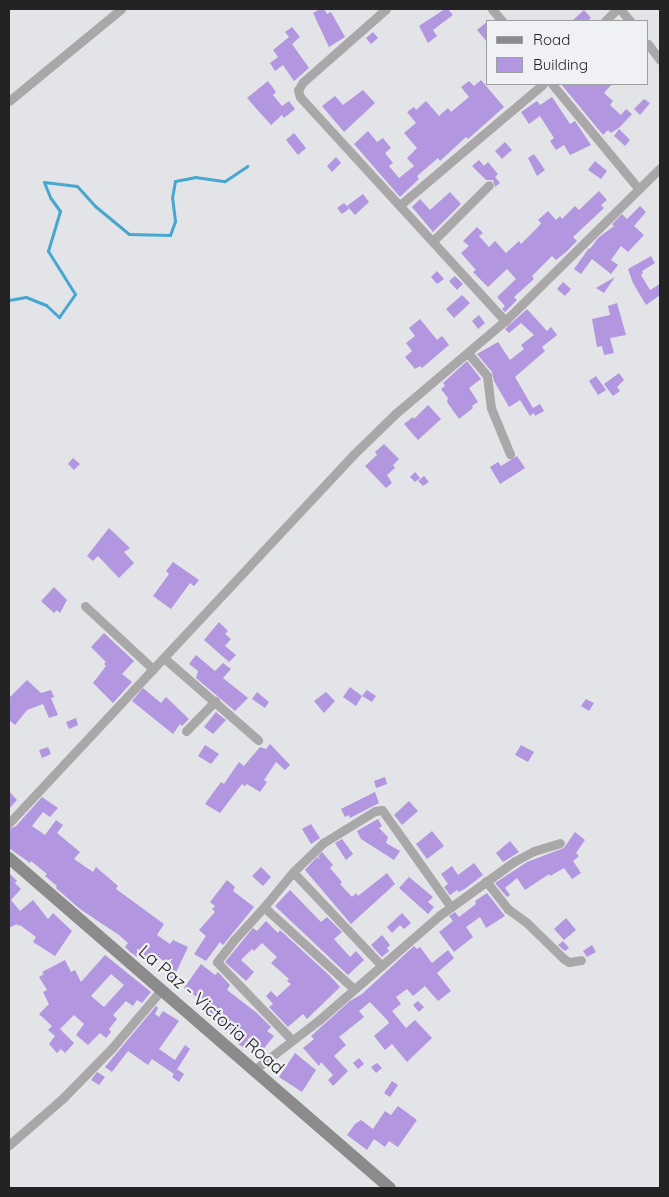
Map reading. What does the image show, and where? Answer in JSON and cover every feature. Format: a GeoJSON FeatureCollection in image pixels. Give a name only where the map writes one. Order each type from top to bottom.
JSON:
{"type":"FeatureCollection","features":[{"type":"Feature","properties":{"kind":"main road","name":"La Paz - Victoria Road"},"geometry":{"type":"LineString","coordinates":[[9,858],[390,1188]]}},
{"type":"Feature","properties":{"kind":"street"},"geometry":{"type":"LineString","coordinates":[[9,100],[121,9]]}},
{"type":"Feature","properties":{"kind":"street"},"geometry":{"type":"LineString","coordinates":[[386,9],[303,82],[298,90],[300,97],[505,321]]}},
{"type":"Feature","properties":{"kind":"street"},"geometry":{"type":"LineString","coordinates":[[492,9],[501,20]]}},
{"type":"Feature","properties":{"kind":"street"},"geometry":{"type":"LineString","coordinates":[[606,20],[618,9],[629,20]]}},
{"type":"Feature","properties":{"kind":"street"},"geometry":{"type":"LineString","coordinates":[[649,45],[660,60]]}},
{"type":"Feature","properties":{"kind":"street"},"geometry":{"type":"LineString","coordinates":[[400,205],[542,85]]}},
{"type":"Feature","properties":{"kind":"street"},"geometry":{"type":"LineString","coordinates":[[553,85],[639,189]]}},
{"type":"Feature","properties":{"kind":"street"},"geometry":{"type":"LineString","coordinates":[[9,823],[354,454],[395,414],[505,321],[660,168]]}},
{"type":"Feature","properties":{"kind":"street"},"geometry":{"type":"LineString","coordinates":[[433,242],[489,185]]}},
{"type":"Feature","properties":{"kind":"street"},"geometry":{"type":"LineString","coordinates":[[468,352],[487,376],[491,408],[510,454]]}},
{"type":"Feature","properties":{"kind":"street"},"geometry":{"type":"LineString","coordinates":[[85,606],[153,670]]}},
{"type":"Feature","properties":{"kind":"street"},"geometry":{"type":"LineString","coordinates":[[164,658],[258,740]]}},
{"type":"Feature","properties":{"kind":"street"},"geometry":{"type":"LineString","coordinates":[[186,732],[214,701]]}},
{"type":"Feature","properties":{"kind":"street"},"geometry":{"type":"LineString","coordinates":[[292,1040],[217,962],[292,872],[332,836],[375,811],[382,810],[451,907]]}},
{"type":"Feature","properties":{"kind":"street"},"geometry":{"type":"LineString","coordinates":[[254,1070],[319,1020],[380,965],[451,907],[524,856],[560,843]]}},
{"type":"Feature","properties":{"kind":"street"},"geometry":{"type":"LineString","coordinates":[[292,872],[380,965]]}},
{"type":"Feature","properties":{"kind":"street"},"geometry":{"type":"LineString","coordinates":[[486,882],[508,909],[527,922],[564,959],[569,962],[581,960]]}},
{"type":"Feature","properties":{"kind":"street"},"geometry":{"type":"LineString","coordinates":[[264,907],[354,989]]}},
{"type":"Feature","properties":{"kind":"street"},"geometry":{"type":"LineString","coordinates":[[9,1145],[64,1098],[112,1048],[162,989]]}},
{"type":"Feature","properties":{"kind":"building"},"geometry":{"type":"Polygon","coordinates":[[[324,9],[327,14],[331,12],[345,37],[329,47],[313,13],[324,9]]]}},
{"type":"Feature","properties":{"kind":"building"},"geometry":{"type":"Polygon","coordinates":[[[445,9],[448,9],[453,15],[433,30],[437,36],[428,43],[419,26],[445,9]]]}},
{"type":"Feature","properties":{"kind":"building"},"geometry":{"type":"Polygon","coordinates":[[[584,10],[591,18],[588,20],[573,20],[584,10]]]}},
{"type":"Feature","properties":{"kind":"building"},"geometry":{"type":"Polygon","coordinates":[[[487,22],[487,42],[477,30],[487,22]]]}},
{"type":"Feature","properties":{"kind":"building"},"geometry":{"type":"Polygon","coordinates":[[[292,27],[300,37],[292,44],[309,68],[294,81],[283,65],[275,71],[270,63],[278,57],[273,50],[289,37],[285,32],[292,27]]]}},
{"type":"Feature","properties":{"kind":"building"},"geometry":{"type":"Polygon","coordinates":[[[373,32],[378,38],[371,44],[366,38],[373,32]]]}},
{"type":"Feature","properties":{"kind":"building"},"geometry":{"type":"Polygon","coordinates":[[[481,80],[504,107],[468,139],[466,137],[440,161],[438,158],[417,176],[419,179],[400,197],[354,144],[368,131],[377,142],[383,138],[391,148],[385,153],[393,163],[389,166],[399,178],[414,166],[407,158],[417,148],[404,133],[416,123],[407,112],[414,107],[416,110],[426,101],[439,116],[448,108],[451,112],[469,97],[461,87],[469,81],[474,86],[481,80]]]}},
{"type":"Feature","properties":{"kind":"building"},"geometry":{"type":"Polygon","coordinates":[[[268,81],[276,92],[273,95],[282,106],[289,101],[295,109],[284,118],[282,115],[271,125],[247,98],[268,81]]]}},
{"type":"Feature","properties":{"kind":"building"},"geometry":{"type":"Polygon","coordinates":[[[562,85],[611,85],[604,93],[613,101],[610,105],[621,115],[626,109],[632,114],[620,127],[611,133],[608,130],[603,135],[562,85]]]}},
{"type":"Feature","properties":{"kind":"building"},"geometry":{"type":"Polygon","coordinates":[[[363,90],[375,103],[344,132],[322,106],[335,96],[343,105],[363,90]]]}},
{"type":"Feature","properties":{"kind":"building"},"geometry":{"type":"Polygon","coordinates":[[[552,97],[570,124],[575,121],[591,145],[570,155],[564,145],[556,150],[550,141],[554,138],[540,116],[529,124],[521,112],[537,101],[540,105],[552,97]]]}},
{"type":"Feature","properties":{"kind":"building"},"geometry":{"type":"Polygon","coordinates":[[[644,99],[650,103],[640,115],[634,109],[644,99]]]}},
{"type":"Feature","properties":{"kind":"building"},"geometry":{"type":"Polygon","coordinates":[[[619,129],[630,140],[625,146],[614,136],[619,129]]]}},
{"type":"Feature","properties":{"kind":"building"},"geometry":{"type":"Polygon","coordinates":[[[294,133],[306,148],[298,155],[286,140],[294,133]]]}},
{"type":"Feature","properties":{"kind":"building"},"geometry":{"type":"Polygon","coordinates":[[[505,142],[512,150],[502,159],[495,151],[505,142]]]}},
{"type":"Feature","properties":{"kind":"building"},"geometry":{"type":"Polygon","coordinates":[[[534,154],[545,170],[537,176],[528,158],[534,154]]]}},
{"type":"Feature","properties":{"kind":"building"},"geometry":{"type":"Polygon","coordinates":[[[336,157],[341,163],[332,172],[327,166],[336,157]]]}},
{"type":"Feature","properties":{"kind":"building"},"geometry":{"type":"Polygon","coordinates":[[[479,160],[484,166],[488,162],[498,174],[495,177],[500,183],[495,187],[493,180],[486,180],[472,166],[479,160]]]}},
{"type":"Feature","properties":{"kind":"building"},"geometry":{"type":"Polygon","coordinates":[[[595,161],[607,171],[601,179],[588,170],[595,161]]]}},
{"type":"Feature","properties":{"kind":"building"},"geometry":{"type":"Polygon","coordinates":[[[599,191],[607,200],[601,205],[604,208],[573,237],[577,241],[566,252],[556,260],[552,256],[532,276],[534,279],[514,297],[517,300],[505,312],[502,309],[505,306],[497,297],[516,279],[507,269],[488,287],[473,272],[476,270],[461,253],[469,246],[463,241],[477,227],[483,233],[479,236],[489,247],[495,241],[506,253],[519,241],[521,244],[539,226],[541,223],[538,220],[548,211],[556,220],[560,216],[562,219],[575,206],[579,210],[599,191]]]}},
{"type":"Feature","properties":{"kind":"building"},"geometry":{"type":"Polygon","coordinates":[[[450,192],[461,204],[433,232],[412,207],[420,199],[430,210],[450,192]]]}},
{"type":"Feature","properties":{"kind":"building"},"geometry":{"type":"Polygon","coordinates":[[[363,194],[369,202],[355,215],[347,206],[363,194]]]}},
{"type":"Feature","properties":{"kind":"building"},"geometry":{"type":"Polygon","coordinates":[[[344,203],[349,209],[342,214],[337,208],[344,203]]]}},
{"type":"Feature","properties":{"kind":"building"},"geometry":{"type":"Polygon","coordinates":[[[640,206],[646,212],[634,226],[644,235],[628,252],[621,246],[611,260],[618,265],[611,274],[592,259],[581,274],[574,269],[589,248],[598,238],[614,226],[612,224],[622,214],[627,219],[640,206]]]}},
{"type":"Feature","properties":{"kind":"building"},"geometry":{"type":"Polygon","coordinates":[[[651,256],[655,263],[642,271],[641,275],[650,290],[660,284],[660,295],[646,305],[633,283],[628,269],[651,256]]]}},
{"type":"Feature","properties":{"kind":"building"},"geometry":{"type":"Polygon","coordinates":[[[437,271],[444,279],[437,284],[431,277],[437,271]]]}},
{"type":"Feature","properties":{"kind":"building"},"geometry":{"type":"Polygon","coordinates":[[[455,276],[463,284],[457,290],[449,281],[455,276]]]}},
{"type":"Feature","properties":{"kind":"building"},"geometry":{"type":"Polygon","coordinates":[[[615,277],[604,293],[596,288],[615,277]]]}},
{"type":"Feature","properties":{"kind":"building"},"geometry":{"type":"Polygon","coordinates":[[[563,282],[571,289],[565,296],[557,289],[563,282]]]}},
{"type":"Feature","properties":{"kind":"building"},"geometry":{"type":"Polygon","coordinates":[[[462,295],[470,303],[454,318],[446,309],[462,295]]]}},
{"type":"Feature","properties":{"kind":"building"},"geometry":{"type":"Polygon","coordinates":[[[617,303],[626,335],[610,338],[614,353],[604,355],[602,346],[597,347],[592,319],[610,315],[608,306],[617,303]]]}},
{"type":"Feature","properties":{"kind":"building"},"geometry":{"type":"Polygon","coordinates":[[[527,309],[547,331],[551,327],[557,335],[542,347],[545,351],[515,377],[533,408],[540,404],[544,411],[535,416],[534,413],[530,416],[520,400],[509,407],[494,381],[492,372],[477,354],[498,342],[510,360],[524,349],[521,345],[534,335],[521,323],[509,333],[505,329],[527,309]]]}},
{"type":"Feature","properties":{"kind":"building"},"geometry":{"type":"Polygon","coordinates":[[[479,315],[485,323],[478,329],[472,321],[479,315]]]}},
{"type":"Feature","properties":{"kind":"building"},"geometry":{"type":"Polygon","coordinates":[[[420,319],[437,340],[442,336],[449,345],[422,368],[420,366],[415,369],[405,357],[412,351],[406,343],[415,336],[409,328],[420,319]]]}},
{"type":"Feature","properties":{"kind":"building"},"geometry":{"type":"Polygon","coordinates":[[[467,361],[481,379],[469,388],[478,402],[459,419],[447,402],[448,398],[441,389],[445,386],[443,383],[467,361]]]}},
{"type":"Feature","properties":{"kind":"building"},"geometry":{"type":"Polygon","coordinates":[[[619,373],[624,380],[617,387],[620,391],[613,396],[604,384],[619,373]]]}},
{"type":"Feature","properties":{"kind":"building"},"geometry":{"type":"Polygon","coordinates":[[[596,376],[606,390],[598,395],[589,381],[596,376]]]}},
{"type":"Feature","properties":{"kind":"building"},"geometry":{"type":"Polygon","coordinates":[[[428,405],[441,419],[418,440],[404,424],[413,417],[414,419],[428,405]]]}},
{"type":"Feature","properties":{"kind":"building"},"geometry":{"type":"Polygon","coordinates":[[[384,444],[399,459],[393,465],[395,468],[387,475],[392,483],[386,488],[365,466],[377,455],[375,452],[384,444]]]}},
{"type":"Feature","properties":{"kind":"building"},"geometry":{"type":"Polygon","coordinates":[[[517,456],[525,468],[500,484],[490,467],[498,462],[501,466],[517,456]]]}},
{"type":"Feature","properties":{"kind":"building"},"geometry":{"type":"Polygon","coordinates":[[[73,458],[80,464],[74,470],[68,464],[73,458]]]}},
{"type":"Feature","properties":{"kind":"building"},"geometry":{"type":"Polygon","coordinates":[[[415,472],[420,478],[415,482],[410,477],[415,472]]]}},
{"type":"Feature","properties":{"kind":"building"},"geometry":{"type":"Polygon","coordinates":[[[424,476],[429,482],[423,486],[418,481],[424,476]]]}},
{"type":"Feature","properties":{"kind":"building"},"geometry":{"type":"Polygon","coordinates":[[[109,528],[130,548],[124,552],[134,563],[119,578],[98,556],[93,561],[87,556],[109,528]]]}},
{"type":"Feature","properties":{"kind":"building"},"geometry":{"type":"Polygon","coordinates":[[[173,562],[199,580],[194,586],[190,583],[171,609],[153,596],[169,574],[166,571],[173,562]]]}},
{"type":"Feature","properties":{"kind":"building"},"geometry":{"type":"Polygon","coordinates":[[[54,587],[67,600],[60,613],[57,610],[54,613],[41,601],[54,587]]]}},
{"type":"Feature","properties":{"kind":"building"},"geometry":{"type":"Polygon","coordinates":[[[219,622],[228,631],[225,634],[231,639],[225,646],[236,655],[229,662],[204,640],[219,622]]]}},
{"type":"Feature","properties":{"kind":"building"},"geometry":{"type":"Polygon","coordinates":[[[104,633],[134,661],[122,674],[132,682],[113,703],[93,683],[106,666],[104,664],[106,662],[91,647],[104,633]]]}},
{"type":"Feature","properties":{"kind":"building"},"geometry":{"type":"Polygon","coordinates":[[[196,655],[215,671],[223,663],[231,669],[223,678],[248,698],[235,711],[196,678],[198,671],[189,664],[196,655]]]}},
{"type":"Feature","properties":{"kind":"building"},"geometry":{"type":"Polygon","coordinates":[[[27,680],[41,693],[51,690],[54,697],[51,698],[58,715],[49,718],[43,704],[27,710],[15,725],[9,720],[9,698],[27,680]]]}},
{"type":"Feature","properties":{"kind":"building"},"geometry":{"type":"Polygon","coordinates":[[[350,687],[362,696],[356,706],[343,697],[350,687]]]}},
{"type":"Feature","properties":{"kind":"building"},"geometry":{"type":"Polygon","coordinates":[[[143,688],[161,703],[166,697],[189,719],[182,726],[180,724],[173,734],[132,701],[143,688]]]}},
{"type":"Feature","properties":{"kind":"building"},"geometry":{"type":"Polygon","coordinates":[[[367,690],[376,696],[372,702],[362,696],[367,690]]]}},
{"type":"Feature","properties":{"kind":"building"},"geometry":{"type":"Polygon","coordinates":[[[257,692],[269,702],[265,708],[252,699],[257,692]]]}},
{"type":"Feature","properties":{"kind":"building"},"geometry":{"type":"Polygon","coordinates":[[[326,692],[335,701],[324,713],[314,701],[326,692]]]}},
{"type":"Feature","properties":{"kind":"building"},"geometry":{"type":"Polygon","coordinates":[[[586,699],[594,703],[589,711],[581,706],[586,699]]]}},
{"type":"Feature","properties":{"kind":"building"},"geometry":{"type":"Polygon","coordinates":[[[216,712],[226,720],[213,734],[204,727],[216,712]]]}},
{"type":"Feature","properties":{"kind":"building"},"geometry":{"type":"Polygon","coordinates":[[[76,718],[78,725],[69,729],[66,722],[76,718]]]}},
{"type":"Feature","properties":{"kind":"building"},"geometry":{"type":"Polygon","coordinates":[[[270,744],[290,765],[285,770],[276,762],[264,780],[267,782],[260,792],[247,784],[245,786],[242,784],[220,813],[205,804],[221,782],[224,784],[239,762],[244,766],[260,747],[266,749],[270,744]]]}},
{"type":"Feature","properties":{"kind":"building"},"geometry":{"type":"Polygon","coordinates":[[[205,745],[219,754],[211,764],[198,756],[205,745]]]}},
{"type":"Feature","properties":{"kind":"building"},"geometry":{"type":"Polygon","coordinates":[[[521,745],[534,752],[528,762],[515,755],[521,745]]]}},
{"type":"Feature","properties":{"kind":"building"},"geometry":{"type":"Polygon","coordinates":[[[48,747],[51,754],[42,758],[39,750],[48,747]]]}},
{"type":"Feature","properties":{"kind":"building"},"geometry":{"type":"Polygon","coordinates":[[[385,777],[387,784],[376,788],[374,781],[385,777]]]}},
{"type":"Feature","properties":{"kind":"building"},"geometry":{"type":"Polygon","coordinates":[[[9,791],[17,800],[9,809],[9,791]]]}},
{"type":"Feature","properties":{"kind":"building"},"geometry":{"type":"Polygon","coordinates":[[[375,792],[379,803],[350,818],[349,815],[345,817],[341,809],[375,792]]]}},
{"type":"Feature","properties":{"kind":"building"},"geometry":{"type":"Polygon","coordinates":[[[42,797],[58,808],[50,817],[43,812],[32,826],[45,835],[56,820],[63,825],[57,833],[80,852],[74,859],[93,872],[96,867],[118,886],[116,889],[164,924],[157,935],[170,944],[173,940],[188,947],[173,979],[166,976],[171,966],[154,954],[149,961],[141,955],[139,958],[130,952],[125,947],[128,943],[119,935],[80,909],[56,888],[57,886],[45,876],[47,874],[31,861],[30,863],[9,848],[9,829],[16,826],[42,797]]]}},
{"type":"Feature","properties":{"kind":"building"},"geometry":{"type":"Polygon","coordinates":[[[409,801],[418,811],[402,825],[394,815],[409,801]]]}},
{"type":"Feature","properties":{"kind":"building"},"geometry":{"type":"Polygon","coordinates":[[[378,819],[382,826],[379,828],[388,837],[386,843],[400,851],[394,860],[361,839],[357,831],[378,819]]]}},
{"type":"Feature","properties":{"kind":"building"},"geometry":{"type":"Polygon","coordinates":[[[311,824],[320,838],[311,844],[302,829],[311,824]]]}},
{"type":"Feature","properties":{"kind":"building"},"geometry":{"type":"Polygon","coordinates":[[[432,831],[444,846],[427,859],[416,844],[432,831]]]}},
{"type":"Feature","properties":{"kind":"building"},"geometry":{"type":"Polygon","coordinates":[[[575,832],[585,840],[576,853],[579,856],[573,861],[581,873],[572,879],[564,868],[550,876],[549,874],[525,890],[517,878],[505,888],[510,895],[507,897],[495,883],[527,862],[564,848],[575,832]]]}},
{"type":"Feature","properties":{"kind":"building"},"geometry":{"type":"Polygon","coordinates":[[[342,839],[353,854],[346,860],[335,843],[342,839]]]}},
{"type":"Feature","properties":{"kind":"building"},"geometry":{"type":"Polygon","coordinates":[[[510,841],[519,852],[503,862],[496,853],[510,841]]]}},
{"type":"Feature","properties":{"kind":"building"},"geometry":{"type":"Polygon","coordinates":[[[322,852],[333,865],[330,868],[342,882],[340,884],[352,897],[356,893],[358,896],[387,873],[395,884],[351,924],[305,870],[317,857],[320,860],[318,856],[322,852]]]}},
{"type":"Feature","properties":{"kind":"building"},"geometry":{"type":"Polygon","coordinates":[[[474,863],[483,875],[466,888],[459,892],[457,890],[450,895],[444,887],[448,884],[441,874],[452,866],[458,875],[474,863]]]}},
{"type":"Feature","properties":{"kind":"building"},"geometry":{"type":"Polygon","coordinates":[[[261,867],[271,877],[263,886],[252,876],[261,867]]]}},
{"type":"Feature","properties":{"kind":"building"},"geometry":{"type":"Polygon","coordinates":[[[9,873],[17,881],[15,883],[21,889],[11,900],[20,911],[33,900],[48,919],[53,913],[72,931],[55,956],[33,942],[36,937],[20,925],[18,926],[17,924],[9,928],[9,873]]]}},
{"type":"Feature","properties":{"kind":"building"},"geometry":{"type":"Polygon","coordinates":[[[409,877],[433,897],[428,902],[434,907],[428,914],[399,888],[409,877]]]}},
{"type":"Feature","properties":{"kind":"building"},"geometry":{"type":"Polygon","coordinates":[[[227,880],[235,887],[233,891],[254,907],[223,945],[220,942],[206,961],[194,954],[206,936],[199,930],[215,912],[212,909],[215,906],[210,902],[227,880]]]}},
{"type":"Feature","properties":{"kind":"building"},"geometry":{"type":"Polygon","coordinates":[[[290,890],[321,922],[327,917],[342,932],[334,939],[350,957],[356,951],[364,960],[348,975],[275,906],[290,890]]]}},
{"type":"Feature","properties":{"kind":"building"},"geometry":{"type":"Polygon","coordinates":[[[487,893],[505,916],[486,928],[480,917],[466,927],[473,937],[454,952],[439,932],[453,921],[449,916],[455,912],[459,917],[476,904],[475,901],[487,893]]]}},
{"type":"Feature","properties":{"kind":"building"},"geometry":{"type":"Polygon","coordinates":[[[402,913],[411,923],[404,929],[400,925],[392,933],[387,927],[402,913]]]}},
{"type":"Feature","properties":{"kind":"building"},"geometry":{"type":"Polygon","coordinates":[[[566,918],[576,930],[564,940],[554,929],[566,918]]]}},
{"type":"Feature","properties":{"kind":"building"},"geometry":{"type":"Polygon","coordinates":[[[266,921],[278,933],[280,930],[340,987],[307,1019],[303,1014],[288,1027],[269,1007],[273,1004],[266,996],[271,991],[277,997],[291,984],[287,981],[289,979],[271,963],[277,957],[262,943],[254,951],[252,949],[241,960],[254,972],[246,981],[225,962],[253,928],[257,931],[266,921]]]}},
{"type":"Feature","properties":{"kind":"building"},"geometry":{"type":"Polygon","coordinates":[[[382,935],[390,945],[387,948],[389,951],[382,957],[371,945],[382,935]]]}},
{"type":"Feature","properties":{"kind":"building"},"geometry":{"type":"Polygon","coordinates":[[[563,941],[569,948],[565,951],[558,945],[563,941]]]}},
{"type":"Feature","properties":{"kind":"building"},"geometry":{"type":"Polygon","coordinates":[[[592,945],[596,952],[587,957],[583,951],[592,945]]]}},
{"type":"Feature","properties":{"kind":"building"},"geometry":{"type":"Polygon","coordinates":[[[414,946],[417,949],[420,947],[432,963],[448,950],[454,958],[437,973],[451,991],[438,1001],[425,986],[413,996],[407,989],[396,997],[401,1004],[392,1011],[406,1028],[415,1020],[432,1038],[407,1062],[392,1044],[385,1050],[374,1036],[389,1023],[370,1002],[359,1011],[364,1017],[339,1037],[346,1045],[334,1056],[348,1071],[333,1086],[328,1080],[333,1075],[321,1062],[319,1066],[303,1048],[314,1039],[311,1036],[350,1001],[362,994],[414,946]]]}},
{"type":"Feature","properties":{"kind":"building"},"geometry":{"type":"Polygon","coordinates":[[[105,955],[151,992],[142,1003],[137,1000],[133,1006],[126,1001],[113,1015],[117,1019],[109,1029],[111,1032],[106,1038],[100,1033],[88,1045],[76,1035],[84,1024],[74,1015],[60,1029],[74,1043],[65,1053],[61,1049],[57,1053],[49,1044],[55,1036],[48,1030],[52,1026],[39,1014],[49,1004],[43,992],[47,990],[39,977],[44,974],[42,972],[65,960],[71,972],[75,970],[81,982],[105,955]],[[111,974],[91,996],[104,1007],[124,985],[111,974]]]}},
{"type":"Feature","properties":{"kind":"building"},"geometry":{"type":"Polygon","coordinates":[[[201,964],[215,975],[218,972],[230,985],[227,990],[257,1013],[271,1027],[267,1031],[274,1036],[261,1052],[251,1044],[247,1050],[237,1043],[241,1039],[216,1019],[214,1021],[205,1014],[211,1007],[184,988],[201,964]]]}},
{"type":"Feature","properties":{"kind":"building"},"geometry":{"type":"Polygon","coordinates":[[[418,1001],[424,1007],[419,1012],[413,1005],[418,1001]]]}},
{"type":"Feature","properties":{"kind":"building"},"geometry":{"type":"Polygon","coordinates":[[[156,1006],[158,1008],[155,1014],[159,1017],[163,1011],[179,1021],[159,1049],[175,1060],[185,1045],[190,1049],[174,1074],[152,1059],[148,1065],[128,1051],[112,1072],[105,1067],[156,1006]]]}},
{"type":"Feature","properties":{"kind":"building"},"geometry":{"type":"Polygon","coordinates":[[[295,1053],[316,1070],[302,1092],[279,1077],[295,1053]]]}},
{"type":"Feature","properties":{"kind":"building"},"geometry":{"type":"Polygon","coordinates":[[[359,1058],[364,1064],[358,1069],[353,1063],[359,1058]]]}},
{"type":"Feature","properties":{"kind":"building"},"geometry":{"type":"Polygon","coordinates":[[[377,1063],[382,1068],[376,1073],[371,1067],[377,1063]]]}},
{"type":"Feature","properties":{"kind":"building"},"geometry":{"type":"Polygon","coordinates":[[[177,1069],[184,1074],[179,1082],[172,1077],[177,1069]]]}},
{"type":"Feature","properties":{"kind":"building"},"geometry":{"type":"Polygon","coordinates":[[[97,1072],[105,1077],[99,1085],[91,1080],[97,1072]]]}},
{"type":"Feature","properties":{"kind":"building"},"geometry":{"type":"Polygon","coordinates":[[[392,1081],[398,1085],[390,1097],[384,1093],[392,1081]]]}},
{"type":"Feature","properties":{"kind":"building"},"geometry":{"type":"Polygon","coordinates":[[[398,1106],[417,1120],[398,1147],[389,1141],[385,1147],[374,1139],[367,1150],[347,1135],[355,1124],[361,1120],[373,1129],[385,1111],[391,1115],[398,1106]]]}},
{"type":"Feature","properties":{"kind":"waterway"},"geometry":{"type":"LineString","coordinates":[[9,300],[26,297],[46,305],[59,317],[75,294],[48,251],[60,211],[50,197],[44,182],[77,186],[95,206],[129,234],[170,235],[175,221],[172,198],[175,181],[195,177],[225,181],[247,166]]}}]}
